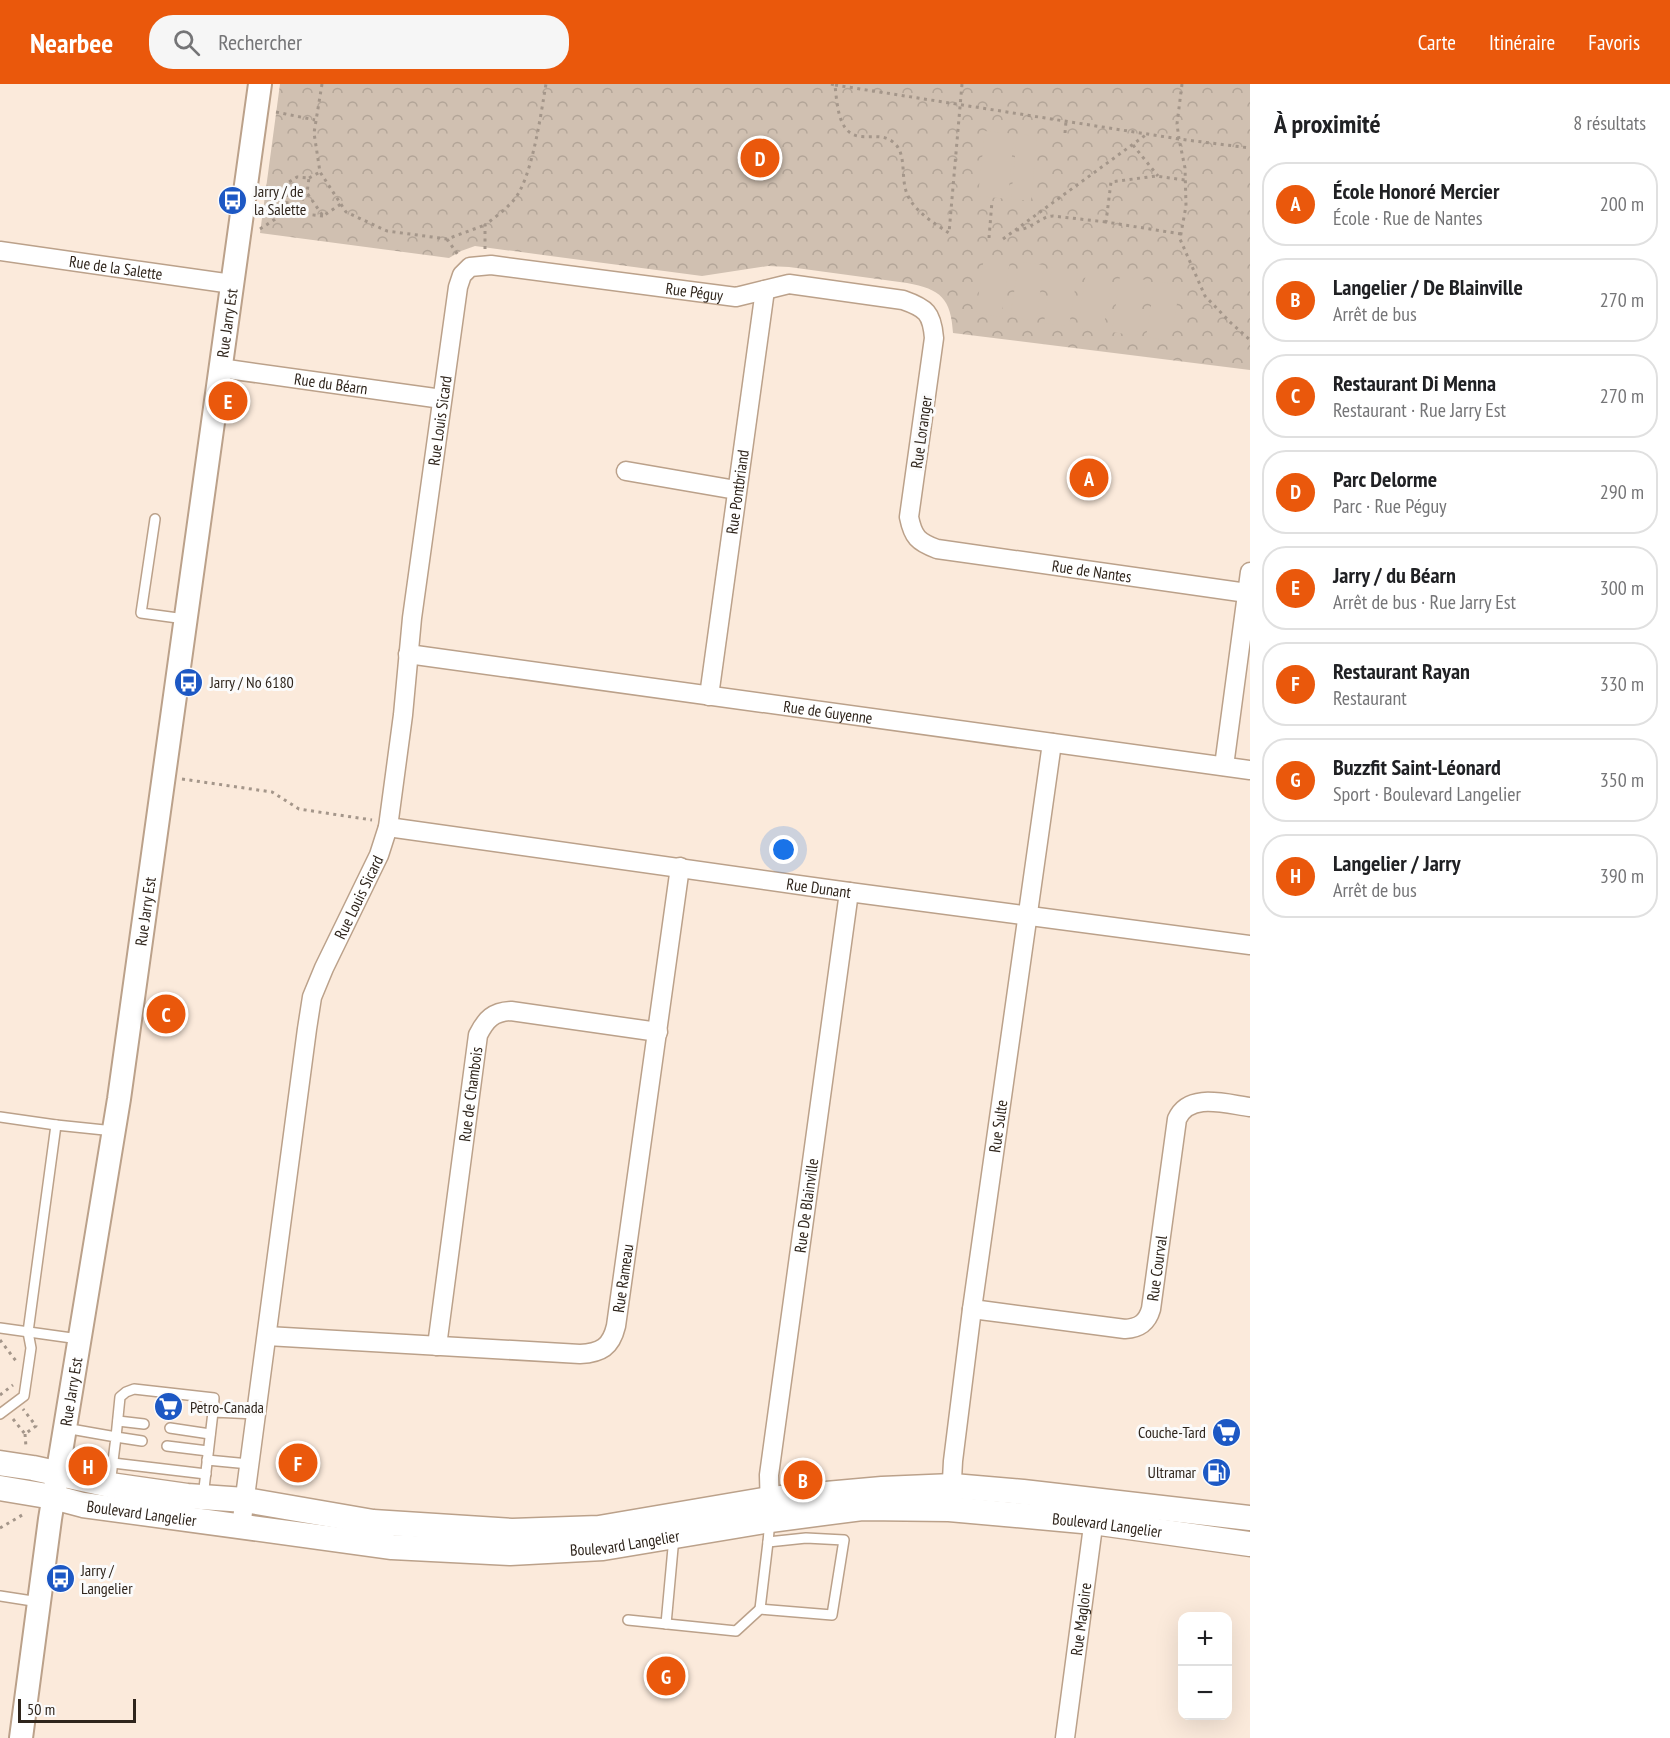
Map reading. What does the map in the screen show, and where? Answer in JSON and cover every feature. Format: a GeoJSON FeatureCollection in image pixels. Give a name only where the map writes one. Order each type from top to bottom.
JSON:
{"type":"FeatureCollection","features":[{"type":"Feature","properties":{"kind":"main road","name":"Boulevard Langelier"},"geometry":{"type":"LineString","coordinates":[[0,1463],[55,1485],[83,1505],[392,1547],[510,1553],[603,1548],[769,1520],[951,1498],[1095,1511],[1250,1518]]}},
{"type":"Feature","properties":{"kind":"main road","name":"Boulevard Langelier"},"geometry":{"type":"LineString","coordinates":[[0,1488],[55,1485],[111,1474],[204,1486],[245,1500],[373,1522],[512,1531],[769,1520]]}},
{"type":"Feature","properties":{"kind":"main road","name":"Boulevard Langelier"},"geometry":{"type":"LineString","coordinates":[[1095,1511],[1250,1544]]}},
{"type":"Feature","properties":{"kind":"street","name":"Rue Jarry Est"},"geometry":{"type":"LineString","coordinates":[[21,1738],[55,1485],[114,1131],[260,84]]}},
{"type":"Feature","properties":{"kind":"street","name":"Rue de la Salette"},"geometry":{"type":"LineString","coordinates":[[0,251],[232,284]]}},
{"type":"Feature","properties":{"kind":"street","name":"Rue Péguy"},"geometry":{"type":"LineString","coordinates":[[478,266],[735,297],[789,284],[903,300],[920,306]]}},
{"type":"Feature","properties":{"kind":"street","name":"Rue Louis Sicard"},"geometry":{"type":"LineString","coordinates":[[241,1527],[312,997],[379,855],[389,824],[408,654],[458,287],[462,275],[478,266]]}},
{"type":"Feature","properties":{"kind":"street","name":"Rue Pontbriand"},"geometry":{"type":"LineString","coordinates":[[709,696],[765,290]]}},
{"type":"Feature","properties":{"kind":"street","name":"Rue Loranger"},"geometry":{"type":"LineString","coordinates":[[920,306],[928,314],[933,325],[934,338],[909,517],[912,532],[923,543],[937,549]]}},
{"type":"Feature","properties":{"kind":"street","name":"Rue du Béarn"},"geometry":{"type":"LineString","coordinates":[[220,368],[442,399]]}},
{"type":"Feature","properties":{"kind":"street"},"geometry":{"type":"LineString","coordinates":[[626,471],[736,490]]}},
{"type":"Feature","properties":{"kind":"street","name":"Rue de Nantes"},"geometry":{"type":"LineString","coordinates":[[937,549],[1247,593]]}},
{"type":"Feature","properties":{"kind":"street"},"geometry":{"type":"LineString","coordinates":[[1224,766],[1250,572]]}},
{"type":"Feature","properties":{"kind":"street","name":"Rue de Guyenne"},"geometry":{"type":"LineString","coordinates":[[408,654],[1250,770]]}},
{"type":"Feature","properties":{"kind":"street","name":"Rue Sulte"},"geometry":{"type":"LineString","coordinates":[[951,1498],[953,1461],[972,1309],[1053,743]]}},
{"type":"Feature","properties":{"kind":"street","name":"Rue Dunant"},"geometry":{"type":"LineString","coordinates":[[389,824],[849,892],[1250,945]]}},
{"type":"Feature","properties":{"kind":"street","name":"Rue Rameau"},"geometry":{"type":"LineString","coordinates":[[267,1336],[580,1354],[594,1353],[606,1348],[613,1338],[680,867]]}},
{"type":"Feature","properties":{"kind":"street","name":"Rue De Blainville"},"geometry":{"type":"LineString","coordinates":[[769,1520],[770,1464],[849,892]]}},
{"type":"Feature","properties":{"kind":"street","name":"Rue de Chambois"},"geometry":{"type":"LineString","coordinates":[[437,1346],[478,1035],[483,1024],[490,1016],[500,1011],[511,1011],[658,1032]]}},
{"type":"Feature","properties":{"kind":"street","name":"Rue Courval"},"geometry":{"type":"LineString","coordinates":[[972,1309],[1125,1329],[1144,1324],[1151,1309],[1177,1119],[1181,1110],[1189,1105],[1208,1102],[1250,1107]]}},
{"type":"Feature","properties":{"kind":"street","name":"Rue Magloire"},"geometry":{"type":"LineString","coordinates":[[1065,1738],[1095,1511]]}},
{"type":"Feature","properties":{"kind":"lane"},"geometry":{"type":"LineString","coordinates":[[155,519],[141,613],[186,620]]}},
{"type":"Feature","properties":{"kind":"lane"},"geometry":{"type":"LineString","coordinates":[[0,1117],[114,1131]]}},
{"type":"Feature","properties":{"kind":"lane"},"geometry":{"type":"LineString","coordinates":[[0,1414],[24,1396],[31,1348],[28,1332],[56,1125]]}},
{"type":"Feature","properties":{"kind":"lane"},"geometry":{"type":"LineString","coordinates":[[0,1328],[79,1339]]}},
{"type":"Feature","properties":{"kind":"lane"},"geometry":{"type":"LineString","coordinates":[[111,1474],[120,1397],[126,1392],[134,1389],[214,1398],[204,1486]]}},
{"type":"Feature","properties":{"kind":"lane"},"geometry":{"type":"LineString","coordinates":[[213,1412],[256,1414]]}},
{"type":"Feature","properties":{"kind":"lane"},"geometry":{"type":"LineString","coordinates":[[118,1421],[144,1424]]}},
{"type":"Feature","properties":{"kind":"lane"},"geometry":{"type":"LineString","coordinates":[[65,1428],[142,1441]]}},
{"type":"Feature","properties":{"kind":"lane"},"geometry":{"type":"LineString","coordinates":[[170,1428],[210,1434]]}},
{"type":"Feature","properties":{"kind":"lane"},"geometry":{"type":"LineString","coordinates":[[167,1446],[249,1464]]}},
{"type":"Feature","properties":{"kind":"lane"},"geometry":{"type":"LineString","coordinates":[[628,1620],[736,1631],[760,1609],[769,1520],[806,1538],[844,1540],[832,1615],[760,1609]]}},
{"type":"Feature","properties":{"kind":"lane"},"geometry":{"type":"LineString","coordinates":[[666,1624],[674,1536]]}},
{"type":"Feature","properties":{"kind":"lane"},"geometry":{"type":"LineString","coordinates":[[0,1596],[39,1602]]}},
{"type":"Feature","properties":{"kind":"path"},"geometry":{"type":"LineString","coordinates":[[322,84],[314,133],[320,172],[346,212],[387,231],[447,239],[485,225],[513,201],[522,187],[539,128],[546,84]]}},
{"type":"Feature","properties":{"kind":"path"},"geometry":{"type":"LineString","coordinates":[[962,84],[960,104],[949,233],[929,221],[908,196],[904,187],[901,153],[894,143],[886,138],[853,136],[845,128],[839,115],[833,85],[960,104],[1179,139],[1250,148]]}},
{"type":"Feature","properties":{"kind":"path"},"geometry":{"type":"LineString","coordinates":[[1182,84],[1177,124],[1185,168],[1186,206],[1180,239],[1205,296],[1250,340]]}},
{"type":"Feature","properties":{"kind":"path"},"geometry":{"type":"LineString","coordinates":[[257,108],[315,120]]}},
{"type":"Feature","properties":{"kind":"path"},"geometry":{"type":"LineString","coordinates":[[1065,133],[1066,121]]}},
{"type":"Feature","properties":{"kind":"path"},"geometry":{"type":"LineString","coordinates":[[1003,239],[1148,134]]}},
{"type":"Feature","properties":{"kind":"path"},"geometry":{"type":"LineString","coordinates":[[1133,144],[1158,176]]}},
{"type":"Feature","properties":{"kind":"path"},"geometry":{"type":"LineString","coordinates":[[286,212],[290,182],[297,177],[309,178],[320,172]]}},
{"type":"Feature","properties":{"kind":"path"},"geometry":{"type":"LineString","coordinates":[[1106,222],[1111,182],[1158,176],[1185,180]]}},
{"type":"Feature","properties":{"kind":"path"},"geometry":{"type":"LineString","coordinates":[[1163,184],[1164,177]]}},
{"type":"Feature","properties":{"kind":"path"},"geometry":{"type":"LineString","coordinates":[[309,178],[307,194],[323,216]]}},
{"type":"Feature","properties":{"kind":"path"},"geometry":{"type":"LineString","coordinates":[[989,238],[992,201]]}},
{"type":"Feature","properties":{"kind":"path"},"geometry":{"type":"LineString","coordinates":[[238,243],[286,212],[323,216],[341,204]]}},
{"type":"Feature","properties":{"kind":"path"},"geometry":{"type":"LineString","coordinates":[[1015,230],[1026,229],[1048,216],[1053,216],[1181,234]]}},
{"type":"Feature","properties":{"kind":"path"},"geometry":{"type":"LineString","coordinates":[[478,266],[485,225]]}},
{"type":"Feature","properties":{"kind":"path"},"geometry":{"type":"LineString","coordinates":[[163,776],[272,792],[299,809],[389,824]]}},
{"type":"Feature","properties":{"kind":"path"},"geometry":{"type":"LineString","coordinates":[[0,1339],[16,1360],[15,1369]]}},
{"type":"Feature","properties":{"kind":"path"},"geometry":{"type":"LineString","coordinates":[[0,1395],[13,1385],[14,1377]]}},
{"type":"Feature","properties":{"kind":"path"},"geometry":{"type":"LineString","coordinates":[[27,1415],[36,1426],[42,1429]]}},
{"type":"Feature","properties":{"kind":"path"},"geometry":{"type":"LineString","coordinates":[[16,1423],[25,1434],[26,1442]]}},
{"type":"Feature","properties":{"kind":"path"},"geometry":{"type":"LineString","coordinates":[[25,1434],[36,1426]]}},
{"type":"Feature","properties":{"kind":"path"},"geometry":{"type":"LineString","coordinates":[[0,1528],[24,1514]]}},
{"type":"Feature","properties":{"kind":"green space"},"geometry":{"type":"Polygon","coordinates":[[[280,84],[1250,84],[1250,370],[953,333],[950,312],[942,298],[936,292],[907,283],[768,266],[702,276],[475,246],[449,258],[260,233],[280,84]]]}},
{"type":"Feature","properties":{"kind":"green space"},"geometry":{"type":"Polygon","coordinates":[[[985,131],[1014,134],[1008,199],[978,196],[985,131]]]}},
{"type":"Feature","properties":{"kind":"green space"},"geometry":{"type":"Polygon","coordinates":[[[1017,134],[1037,136],[1031,201],[1011,199],[1017,134]]]}},
{"type":"Feature","properties":{"kind":"green space"},"geometry":{"type":"Polygon","coordinates":[[[984,257],[1010,261],[1001,317],[976,313],[984,257]]]}},
{"type":"Feature","properties":{"kind":"green space"},"geometry":{"type":"Polygon","coordinates":[[[1019,262],[1044,265],[1036,321],[1010,317],[1019,262]]]}},
{"type":"Feature","properties":{"kind":"green space"},"geometry":{"type":"Polygon","coordinates":[[[1052,267],[1078,271],[1069,326],[1044,323],[1052,267]]]}},
{"type":"Feature","properties":{"kind":"green space"},"geometry":{"type":"Polygon","coordinates":[[[1086,272],[1112,276],[1103,331],[1078,328],[1086,272]]]}},
{"type":"Feature","properties":{"kind":"green space"},"geometry":{"type":"Polygon","coordinates":[[[1120,276],[1146,280],[1137,336],[1112,332],[1120,276]]]}},
{"type":"Feature","properties":{"kind":"green space"},"geometry":{"type":"Polygon","coordinates":[[[1155,281],[1180,285],[1171,341],[1146,337],[1155,281]]]}},
{"type":"Feature","properties":{"kind":"place","name":"Parc Delorme"},"geometry":{"type":"Point","coordinates":[760,158]}},
{"type":"Feature","properties":{"kind":"place","name":"Jarry / de la Salette"},"geometry":{"type":"Point","coordinates":[233,200]}},
{"type":"Feature","properties":{"kind":"place","name":"Jarry / du Béarn"},"geometry":{"type":"Point","coordinates":[228,401]}},
{"type":"Feature","properties":{"kind":"place","name":"École Honoré Mercier"},"geometry":{"type":"Point","coordinates":[1089,478]}},
{"type":"Feature","properties":{"kind":"place","name":"Jarry / No 6180"},"geometry":{"type":"Point","coordinates":[189,682]}},
{"type":"Feature","properties":{"kind":"place","name":"Restaurant Di Menna"},"geometry":{"type":"Point","coordinates":[166,1014]}},
{"type":"Feature","properties":{"kind":"place","name":"Petro-Canada"},"geometry":{"type":"Point","coordinates":[169,1407]}},
{"type":"Feature","properties":{"kind":"place","name":"Couche-Tard"},"geometry":{"type":"Point","coordinates":[1227,1432]}},
{"type":"Feature","properties":{"kind":"place","name":"Restaurant Rayan"},"geometry":{"type":"Point","coordinates":[298,1463]}},
{"type":"Feature","properties":{"kind":"place","name":"Langelier / Jarry"},"geometry":{"type":"Point","coordinates":[88,1466]}},
{"type":"Feature","properties":{"kind":"place","name":"Ultramar"},"geometry":{"type":"Point","coordinates":[1217,1472]}},
{"type":"Feature","properties":{"kind":"place","name":"Langelier / De Blainville"},"geometry":{"type":"Point","coordinates":[803,1480]}},
{"type":"Feature","properties":{"kind":"place","name":"Jarry / Langelier"},"geometry":{"type":"Point","coordinates":[60,1579]}},
{"type":"Feature","properties":{"kind":"place","name":"Buzzfit Saint-Léonard"},"geometry":{"type":"Point","coordinates":[666,1676]}}]}
